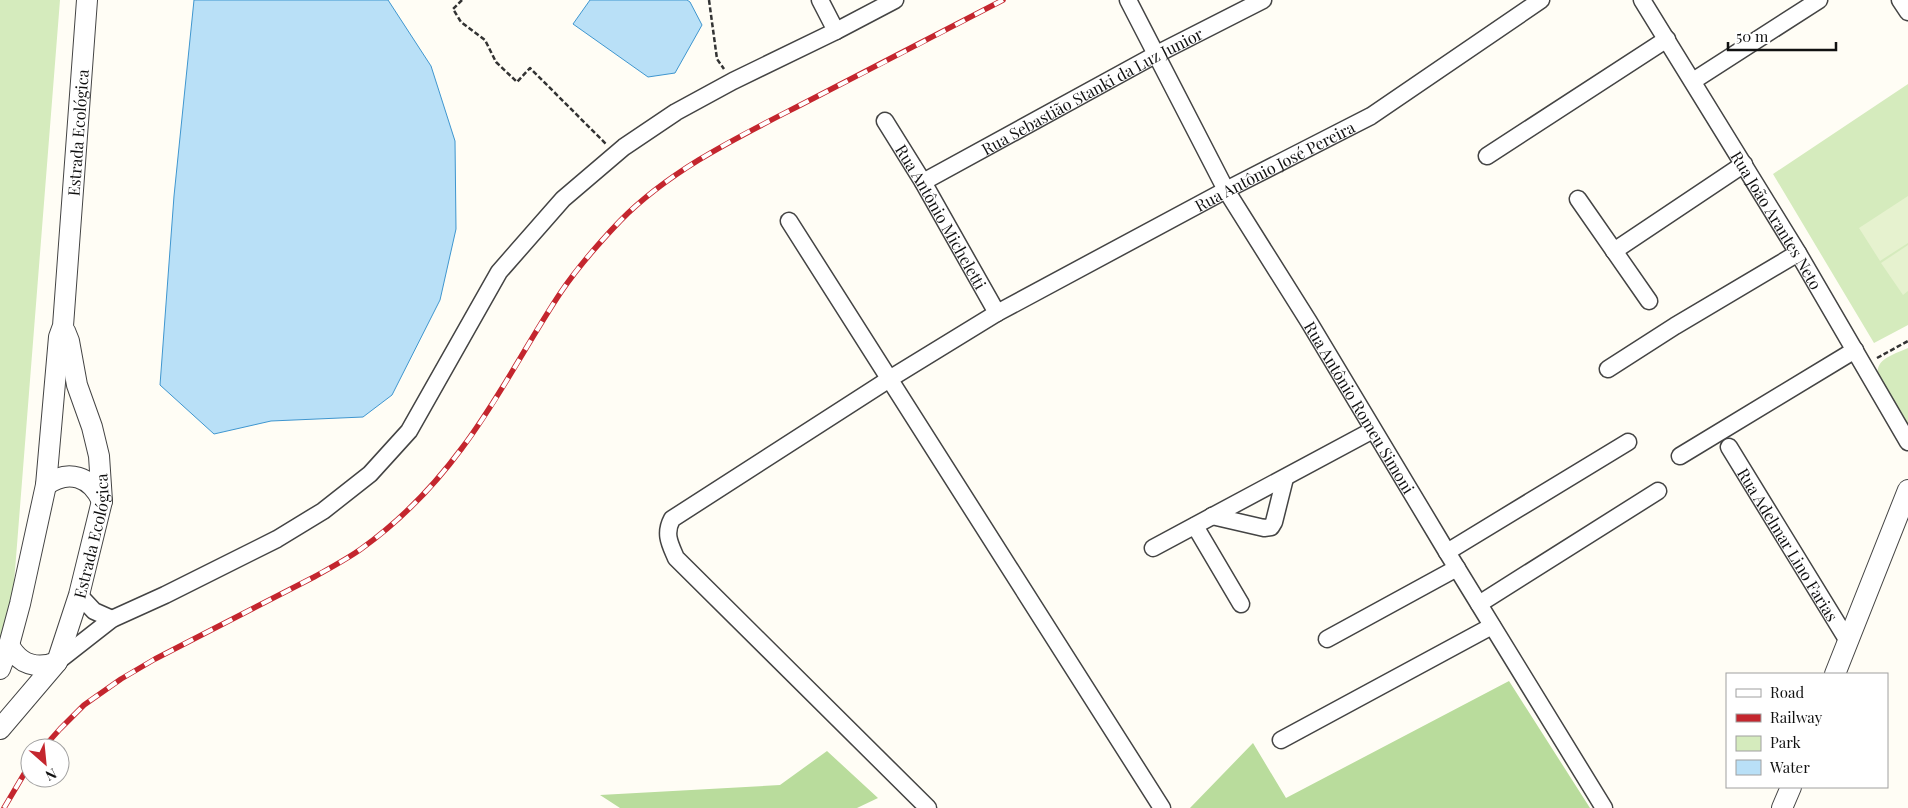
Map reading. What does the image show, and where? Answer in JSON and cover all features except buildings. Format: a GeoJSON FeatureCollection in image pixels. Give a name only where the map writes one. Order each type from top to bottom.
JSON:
{"type":"FeatureCollection","features":[{"type":"Feature","properties":{"kind":"street","name":"Estrada Ecológica"},"geometry":{"type":"LineString","coordinates":[[0,669],[9,645],[30,562],[46,485],[59,337],[63,326],[87,0]]}},
{"type":"Feature","properties":{"kind":"street"},"geometry":{"type":"LineString","coordinates":[[820,0],[836,31]]}},
{"type":"Feature","properties":{"kind":"street"},"geometry":{"type":"LineString","coordinates":[[9,645],[17,658],[30,665],[44,666],[57,662],[112,619],[165,595],[277,539],[323,511],[370,474],[409,431],[500,272],[563,199],[616,154],[676,112],[733,81],[895,0]]}},
{"type":"Feature","properties":{"kind":"street","name":"Rua Antônio Romeu Simoni"},"geometry":{"type":"LineString","coordinates":[[1128,0],[1226,190],[1309,322],[1604,808]]}},
{"type":"Feature","properties":{"kind":"street","name":"Rua Sebastião Stanki da Luz Junior"},"geometry":{"type":"LineString","coordinates":[[923,182],[1155,55],[1263,0]]}},
{"type":"Feature","properties":{"kind":"street","name":"Rua Antônio José Pereira"},"geometry":{"type":"LineString","coordinates":[[928,808],[676,558],[668,542],[667,527],[672,520],[891,378],[997,313],[1226,190],[1370,116],[1541,0]]}},
{"type":"Feature","properties":{"kind":"street","name":"Rua João Arantes Neto"},"geometry":{"type":"LineString","coordinates":[[1642,0],[1798,253],[1908,442]]}},
{"type":"Feature","properties":{"kind":"street"},"geometry":{"type":"LineString","coordinates":[[1693,81],[1819,0]]}},
{"type":"Feature","properties":{"kind":"street"},"geometry":{"type":"LineString","coordinates":[[1900,0],[1908,12]]}},
{"type":"Feature","properties":{"kind":"street"},"geometry":{"type":"LineString","coordinates":[[1487,156],[1667,39]]}},
{"type":"Feature","properties":{"kind":"street","name":"Rua Antônio Micheletti"},"geometry":{"type":"LineString","coordinates":[[885,120],[923,182],[997,313]]}},
{"type":"Feature","properties":{"kind":"street"},"geometry":{"type":"LineString","coordinates":[[1614,251],[1744,164]]}},
{"type":"Feature","properties":{"kind":"street"},"geometry":{"type":"LineString","coordinates":[[1578,198],[1649,301]]}},
{"type":"Feature","properties":{"kind":"street"},"geometry":{"type":"LineString","coordinates":[[789,220],[1162,808]]}},
{"type":"Feature","properties":{"kind":"street"},"geometry":{"type":"LineString","coordinates":[[1608,369],[1675,326],[1798,253]]}},
{"type":"Feature","properties":{"kind":"street","name":"Estrada Ecológica"},"geometry":{"type":"LineString","coordinates":[[0,729],[57,662],[79,595],[102,501],[99,456],[92,427],[77,385],[69,341],[63,326]]}},
{"type":"Feature","properties":{"kind":"street"},"geometry":{"type":"LineString","coordinates":[[1680,456],[1855,350]]}},
{"type":"Feature","properties":{"kind":"street"},"geometry":{"type":"LineString","coordinates":[[1153,548],[1373,430]]}},
{"type":"Feature","properties":{"kind":"street"},"geometry":{"type":"LineString","coordinates":[[1447,552],[1628,442]]}},
{"type":"Feature","properties":{"kind":"street","name":"Rua Adelmar Lino Farias"},"geometry":{"type":"LineString","coordinates":[[1729,447],[1848,641]]}},
{"type":"Feature","properties":{"kind":"street"},"geometry":{"type":"LineString","coordinates":[[46,485],[66,476],[80,478],[94,487],[102,501]]}},
{"type":"Feature","properties":{"kind":"street"},"geometry":{"type":"LineString","coordinates":[[1212,516],[1264,528],[1271,527],[1274,522],[1284,478]]}},
{"type":"Feature","properties":{"kind":"street"},"geometry":{"type":"LineString","coordinates":[[1835,673],[1908,490]]}},
{"type":"Feature","properties":{"kind":"street"},"geometry":{"type":"LineString","coordinates":[[1479,604],[1658,491]]}},
{"type":"Feature","properties":{"kind":"street"},"geometry":{"type":"LineString","coordinates":[[1195,526],[1241,604]]}},
{"type":"Feature","properties":{"kind":"street"},"geometry":{"type":"LineString","coordinates":[[1327,639],[1457,568]]}},
{"type":"Feature","properties":{"kind":"street"},"geometry":{"type":"LineString","coordinates":[[79,595],[94,611],[112,619]]}},
{"type":"Feature","properties":{"kind":"street"},"geometry":{"type":"LineString","coordinates":[[1282,740],[1492,626]]}},
{"type":"Feature","properties":{"kind":"street"},"geometry":{"type":"LineString","coordinates":[[1782,808],[1791,788]]}},
{"type":"Feature","properties":{"kind":"path"},"geometry":{"type":"LineString","coordinates":[[462,0],[453,10],[461,22],[485,40],[496,62],[517,82],[530,68],[616,154]]}},
{"type":"Feature","properties":{"kind":"path"},"geometry":{"type":"LineString","coordinates":[[709,0],[717,59],[733,81]]}},
{"type":"Feature","properties":{"kind":"path"},"geometry":{"type":"LineString","coordinates":[[1864,364],[1908,341]]}},
{"type":"Feature","properties":{"kind":"green space"},"geometry":{"type":"Polygon","coordinates":[[[0,0],[60,0],[11,621],[0,647],[0,0]]]}},
{"type":"Feature","properties":{"kind":"green space"},"geometry":{"type":"Polygon","coordinates":[[[1908,84],[1908,325],[1874,343],[1773,174],[1908,84]]]}},
{"type":"Feature","properties":{"kind":"green space"},"geometry":{"type":"Polygon","coordinates":[[[1908,196],[1908,243],[1880,261],[1859,228],[1908,196]]]}},
{"type":"Feature","properties":{"kind":"green space"},"geometry":{"type":"Polygon","coordinates":[[[1908,245],[1908,291],[1903,295],[1881,263],[1908,245]]]}},
{"type":"Feature","properties":{"kind":"green space"},"geometry":{"type":"Polygon","coordinates":[[[1908,348],[1908,425],[1878,375],[1878,369],[1887,357],[1908,348]]]}},
{"type":"Feature","properties":{"kind":"green space"},"geometry":{"type":"Polygon","coordinates":[[[1509,681],[1590,808],[1190,808],[1253,743],[1286,798],[1509,681]]]}},
{"type":"Feature","properties":{"kind":"green space"},"geometry":{"type":"Polygon","coordinates":[[[827,751],[878,798],[857,808],[620,808],[600,795],[780,785],[827,751]]]}},
{"type":"Feature","properties":{"kind":"water"},"geometry":{"type":"Polygon","coordinates":[[[194,0],[388,0],[431,66],[455,141],[456,229],[440,300],[392,395],[363,417],[271,421],[214,434],[160,385],[174,196],[194,0]]]}},
{"type":"Feature","properties":{"kind":"water"},"geometry":{"type":"Polygon","coordinates":[[[590,0],[687,0],[690,2],[702,25],[675,73],[648,77],[573,24],[590,0]]]}},
{"type":"Feature","properties":{"kind":"railway"},"geometry":{"type":"LineString","coordinates":[[52,738],[84,705],[121,679],[155,659],[314,577],[356,553],[403,515],[440,476],[475,429],[501,391],[549,311],[582,264],[620,221],[641,201],[687,167],[737,138],[1003,0]]}},
{"type":"Feature","properties":{"kind":"railway"},"geometry":{"type":"LineString","coordinates":[[4,808],[20,781]]}}]}
